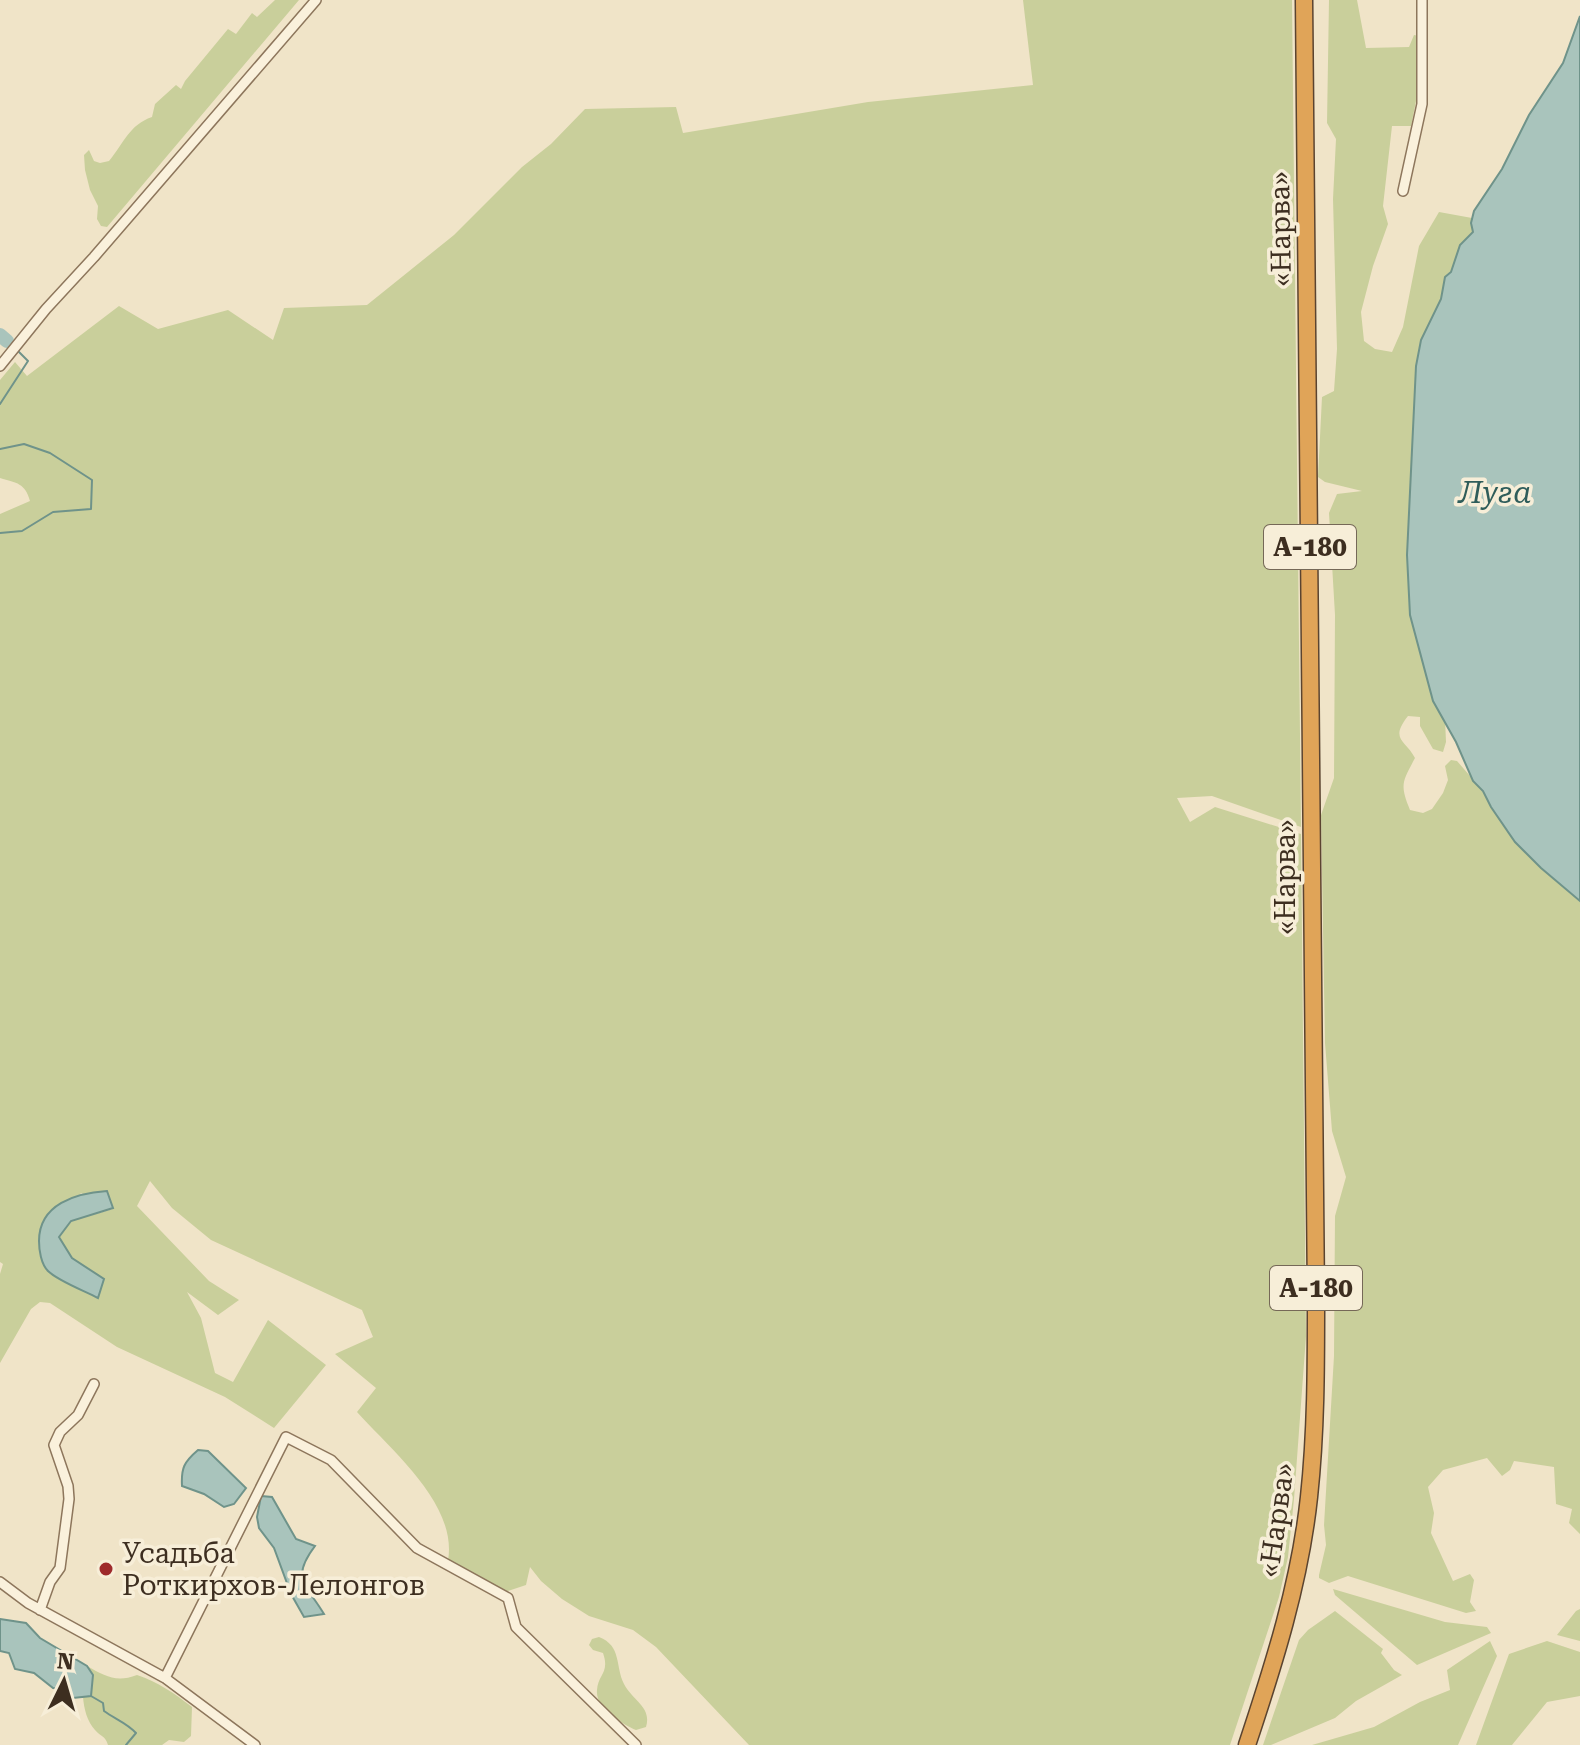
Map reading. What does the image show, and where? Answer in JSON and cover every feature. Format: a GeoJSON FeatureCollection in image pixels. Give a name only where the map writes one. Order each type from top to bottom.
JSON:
{"type":"FeatureCollection","features":[{"type":"Feature","properties":{"kind":"highway","name":"«Нарва»"},"geometry":{"type":"LineString","coordinates":[[1247,1745],[1295,1583],[1309,1498],[1314,1435],[1316,1287],[1304,0]]}},
{"type":"Feature","properties":{"kind":"street"},"geometry":{"type":"LineString","coordinates":[[0,366],[46,309],[316,0]]}},
{"type":"Feature","properties":{"kind":"street"},"geometry":{"type":"LineString","coordinates":[[1403,191],[1422,104],[1422,0]]}},
{"type":"Feature","properties":{"kind":"street"},"geometry":{"type":"LineString","coordinates":[[40,1610],[50,1582],[60,1568],[69,1499],[68,1486],[54,1445],[60,1432],[78,1415],[94,1384]]}},
{"type":"Feature","properties":{"kind":"street"},"geometry":{"type":"LineString","coordinates":[[165,1678],[286,1437],[331,1460],[417,1548],[508,1598],[516,1627],[636,1745]]}},
{"type":"Feature","properties":{"kind":"street"},"geometry":{"type":"LineString","coordinates":[[0,1582],[40,1610],[165,1678],[255,1745]]}},
{"type":"Feature","properties":{"kind":"green space"},"geometry":{"type":"Polygon","coordinates":[[[275,0],[299,0],[107,227],[101,226],[97,219],[98,206],[85,170],[84,155],[89,150],[94,161],[109,161],[132,130],[152,117],[155,104],[176,85],[181,89],[228,29],[236,34],[252,13],[257,17],[275,0]]]}},
{"type":"Feature","properties":{"kind":"green space"},"geometry":{"type":"Polygon","coordinates":[[[1023,0],[1292,0],[1301,827],[1212,796],[1177,798],[1190,822],[1215,807],[1301,834],[1306,1336],[1288,1557],[1279,1597],[1230,1745],[749,1745],[656,1647],[633,1630],[589,1616],[562,1599],[530,1567],[526,1585],[505,1592],[448,1561],[448,1540],[443,1519],[433,1499],[419,1479],[357,1412],[376,1388],[335,1354],[373,1337],[362,1310],[211,1240],[172,1208],[150,1181],[137,1206],[209,1281],[239,1300],[218,1315],[187,1292],[201,1318],[215,1373],[233,1382],[268,1320],[326,1365],[274,1428],[225,1397],[117,1347],[50,1303],[40,1302],[31,1309],[0,1363],[0,1274],[3,1264],[0,1262],[0,514],[30,501],[23,487],[0,478],[0,380],[15,362],[27,376],[119,306],[158,329],[228,310],[273,340],[284,308],[367,305],[454,235],[585,109],[676,107],[683,133],[868,102],[1033,85],[1023,0]],[[81,1193],[39,1252],[103,1279],[71,1258],[59,1237],[71,1221],[113,1209],[81,1193]]]}},
{"type":"Feature","properties":{"kind":"green space"},"geometry":{"type":"Polygon","coordinates":[[[1329,0],[1357,0],[1366,48],[1409,47],[1414,35],[1419,36],[1416,101],[1411,126],[1392,126],[1383,206],[1388,224],[1361,312],[1364,341],[1375,349],[1392,352],[1403,327],[1419,246],[1439,212],[1472,218],[1473,232],[1460,245],[1451,272],[1445,277],[1441,299],[1421,340],[1416,366],[1407,555],[1410,615],[1433,701],[1445,719],[1446,742],[1443,752],[1433,749],[1420,726],[1420,717],[1408,716],[1399,735],[1415,758],[1405,778],[1404,794],[1410,810],[1423,813],[1432,809],[1448,780],[1445,766],[1451,760],[1457,761],[1483,791],[1515,842],[1580,901],[1580,1534],[1569,1523],[1572,1509],[1556,1504],[1554,1467],[1514,1461],[1510,1470],[1502,1476],[1487,1458],[1443,1470],[1428,1487],[1434,1513],[1431,1533],[1453,1581],[1470,1574],[1474,1580],[1470,1602],[1476,1611],[1466,1613],[1348,1576],[1329,1583],[1319,1578],[1326,1545],[1324,1525],[1334,1356],[1335,1216],[1346,1177],[1332,1131],[1325,1043],[1321,815],[1334,778],[1335,615],[1329,513],[1337,494],[1362,491],[1325,482],[1318,477],[1322,397],[1334,391],[1337,349],[1333,199],[1336,139],[1327,123],[1329,0]]]}},
{"type":"Feature","properties":{"kind":"green space"},"geometry":{"type":"Polygon","coordinates":[[[1333,1589],[1445,1622],[1487,1627],[1491,1633],[1417,1665],[1335,1595],[1333,1589]]]}},
{"type":"Feature","properties":{"kind":"green space"},"geometry":{"type":"Polygon","coordinates":[[[1580,1609],[1580,1641],[1557,1635],[1576,1611],[1580,1609]]]}},
{"type":"Feature","properties":{"kind":"green space"},"geometry":{"type":"Polygon","coordinates":[[[1335,1611],[1383,1649],[1381,1653],[1402,1675],[1356,1701],[1335,1718],[1271,1745],[1263,1745],[1299,1640],[1335,1611]]]}},
{"type":"Feature","properties":{"kind":"green space"},"geometry":{"type":"Polygon","coordinates":[[[599,1637],[615,1651],[624,1684],[646,1714],[646,1727],[636,1730],[611,1715],[600,1703],[597,1690],[605,1660],[603,1653],[589,1645],[592,1639],[599,1637]]]}},
{"type":"Feature","properties":{"kind":"green space"},"geometry":{"type":"Polygon","coordinates":[[[1490,1641],[1497,1656],[1458,1745],[1312,1745],[1374,1727],[1450,1690],[1447,1670],[1490,1641]]]}},
{"type":"Feature","properties":{"kind":"green space"},"geometry":{"type":"Polygon","coordinates":[[[1547,1641],[1580,1652],[1580,1696],[1547,1702],[1512,1745],[1476,1745],[1509,1654],[1547,1641]]]}},
{"type":"Feature","properties":{"kind":"green space"},"geometry":{"type":"Polygon","coordinates":[[[87,1666],[117,1678],[137,1675],[172,1693],[192,1707],[191,1736],[184,1742],[169,1740],[162,1745],[108,1745],[92,1726],[85,1710],[83,1697],[91,1695],[93,1676],[87,1666]]]}},
{"type":"Feature","properties":{"kind":"water","name":"Луга"},"geometry":{"type":"Polygon","coordinates":[[[1580,16],[1580,901],[1515,842],[1483,791],[1473,781],[1433,701],[1410,615],[1407,555],[1416,366],[1421,340],[1441,299],[1445,277],[1451,272],[1460,245],[1473,232],[1471,223],[1474,211],[1563,63],[1580,16]]]}},
{"type":"Feature","properties":{"kind":"water"},"geometry":{"type":"Polygon","coordinates":[[[107,1191],[113,1208],[71,1221],[59,1237],[72,1258],[104,1279],[98,1298],[52,1275],[42,1261],[39,1241],[45,1218],[52,1209],[83,1194],[107,1191]]]}},
{"type":"Feature","properties":{"kind":"water"},"geometry":{"type":"Polygon","coordinates":[[[198,1450],[208,1451],[246,1488],[234,1504],[224,1507],[204,1494],[182,1486],[184,1466],[198,1450]]]}},
{"type":"Feature","properties":{"kind":"water"},"geometry":{"type":"Polygon","coordinates":[[[261,1496],[272,1497],[296,1539],[315,1546],[307,1557],[302,1574],[303,1581],[324,1614],[304,1617],[291,1594],[274,1548],[259,1528],[257,1517],[261,1496]]]}},
{"type":"Feature","properties":{"kind":"water"},"geometry":{"type":"Polygon","coordinates":[[[0,1619],[26,1623],[40,1638],[87,1666],[93,1675],[91,1696],[73,1698],[66,1689],[53,1688],[34,1673],[15,1669],[9,1653],[0,1651],[0,1619]]]}},
{"type":"Feature","properties":{"kind":"waterway"},"geometry":{"type":"LineString","coordinates":[[0,335],[7,341]]}},
{"type":"Feature","properties":{"kind":"waterway"},"geometry":{"type":"LineString","coordinates":[[0,404],[28,361],[17,350]]}},
{"type":"Feature","properties":{"kind":"waterway"},"geometry":{"type":"LineString","coordinates":[[0,449],[24,444],[50,453],[92,480],[91,509],[53,512],[22,531],[0,533]]}},
{"type":"Feature","properties":{"kind":"waterway"},"geometry":{"type":"LineString","coordinates":[[91,1696],[103,1703],[104,1711],[136,1733],[126,1745]]}},
{"type":"Feature","properties":{"kind":"place","name":"Усадьба Роткирхов-Лелонгов"},"geometry":{"type":"Point","coordinates":[106,1569]}}]}
